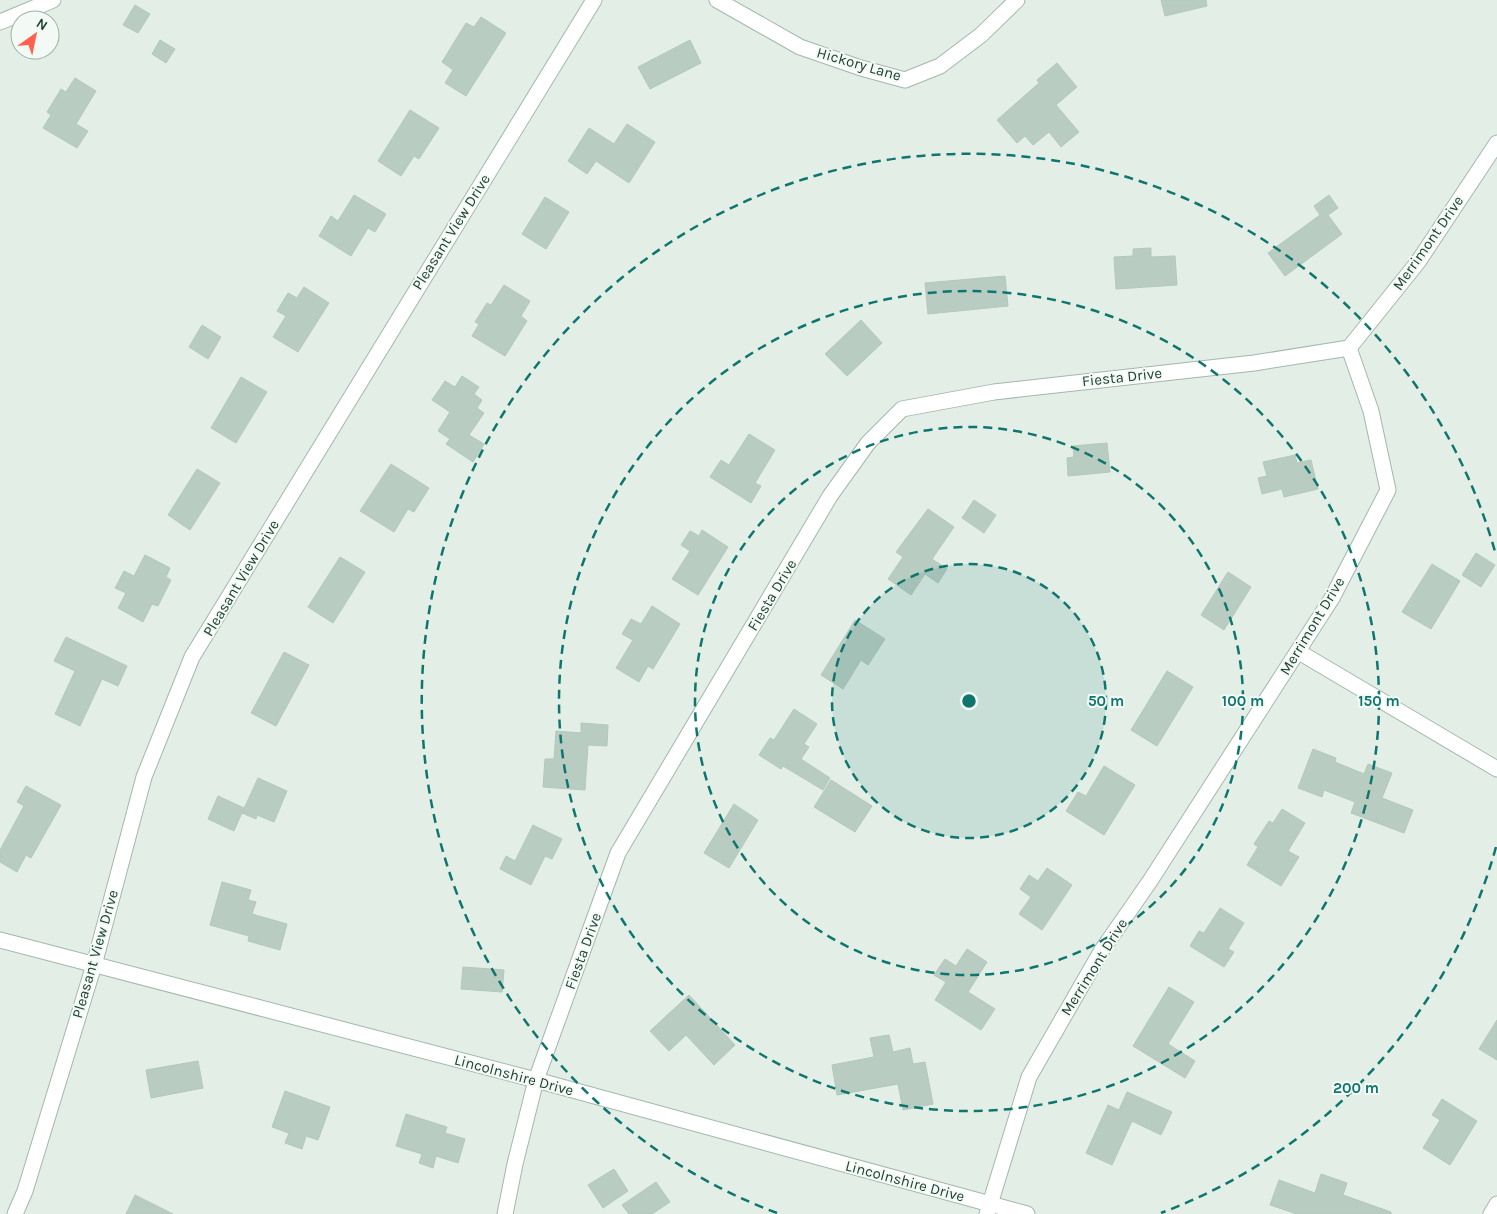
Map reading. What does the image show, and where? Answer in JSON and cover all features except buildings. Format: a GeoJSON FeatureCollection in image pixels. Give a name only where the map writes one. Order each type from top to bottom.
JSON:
{"type":"FeatureCollection","features":[{"type":"Feature","properties":{"kind":"street"},"geometry":{"type":"LineString","coordinates":[[0,22],[54,0]]}},
{"type":"Feature","properties":{"kind":"street","name":"Pleasant View Drive"},"geometry":{"type":"LineString","coordinates":[[14,1214],[25,1191],[94,965],[144,777],[192,657],[594,0]]}},
{"type":"Feature","properties":{"kind":"street","name":"Hickory Lane"},"geometry":{"type":"LineString","coordinates":[[717,0],[800,47],[861,68],[905,80],[940,66],[981,35],[1017,0]]}},
{"type":"Feature","properties":{"kind":"street","name":"Merrimont Drive"},"geometry":{"type":"LineString","coordinates":[[988,1209],[1029,1077],[1102,950],[1150,881],[1299,652],[1332,598],[1388,490],[1371,411],[1349,348],[1418,262],[1497,143]]}},
{"type":"Feature","properties":{"kind":"street","name":"Fiesta Drive"},"geometry":{"type":"LineString","coordinates":[[505,1214],[515,1164],[536,1080],[618,853],[830,496],[868,443],[902,409],[994,392],[1254,363],[1349,348]]}},
{"type":"Feature","properties":{"kind":"street"},"geometry":{"type":"LineString","coordinates":[[1299,652],[1497,768]]}},
{"type":"Feature","properties":{"kind":"street","name":"Lincolnshire Drive"},"geometry":{"type":"LineString","coordinates":[[0,940],[536,1080],[988,1209],[1027,1214]]}},
{"type":"Feature","properties":{"kind":"street"},"geometry":{"type":"LineString","coordinates":[[1491,1214],[1497,1204]]}}]}
